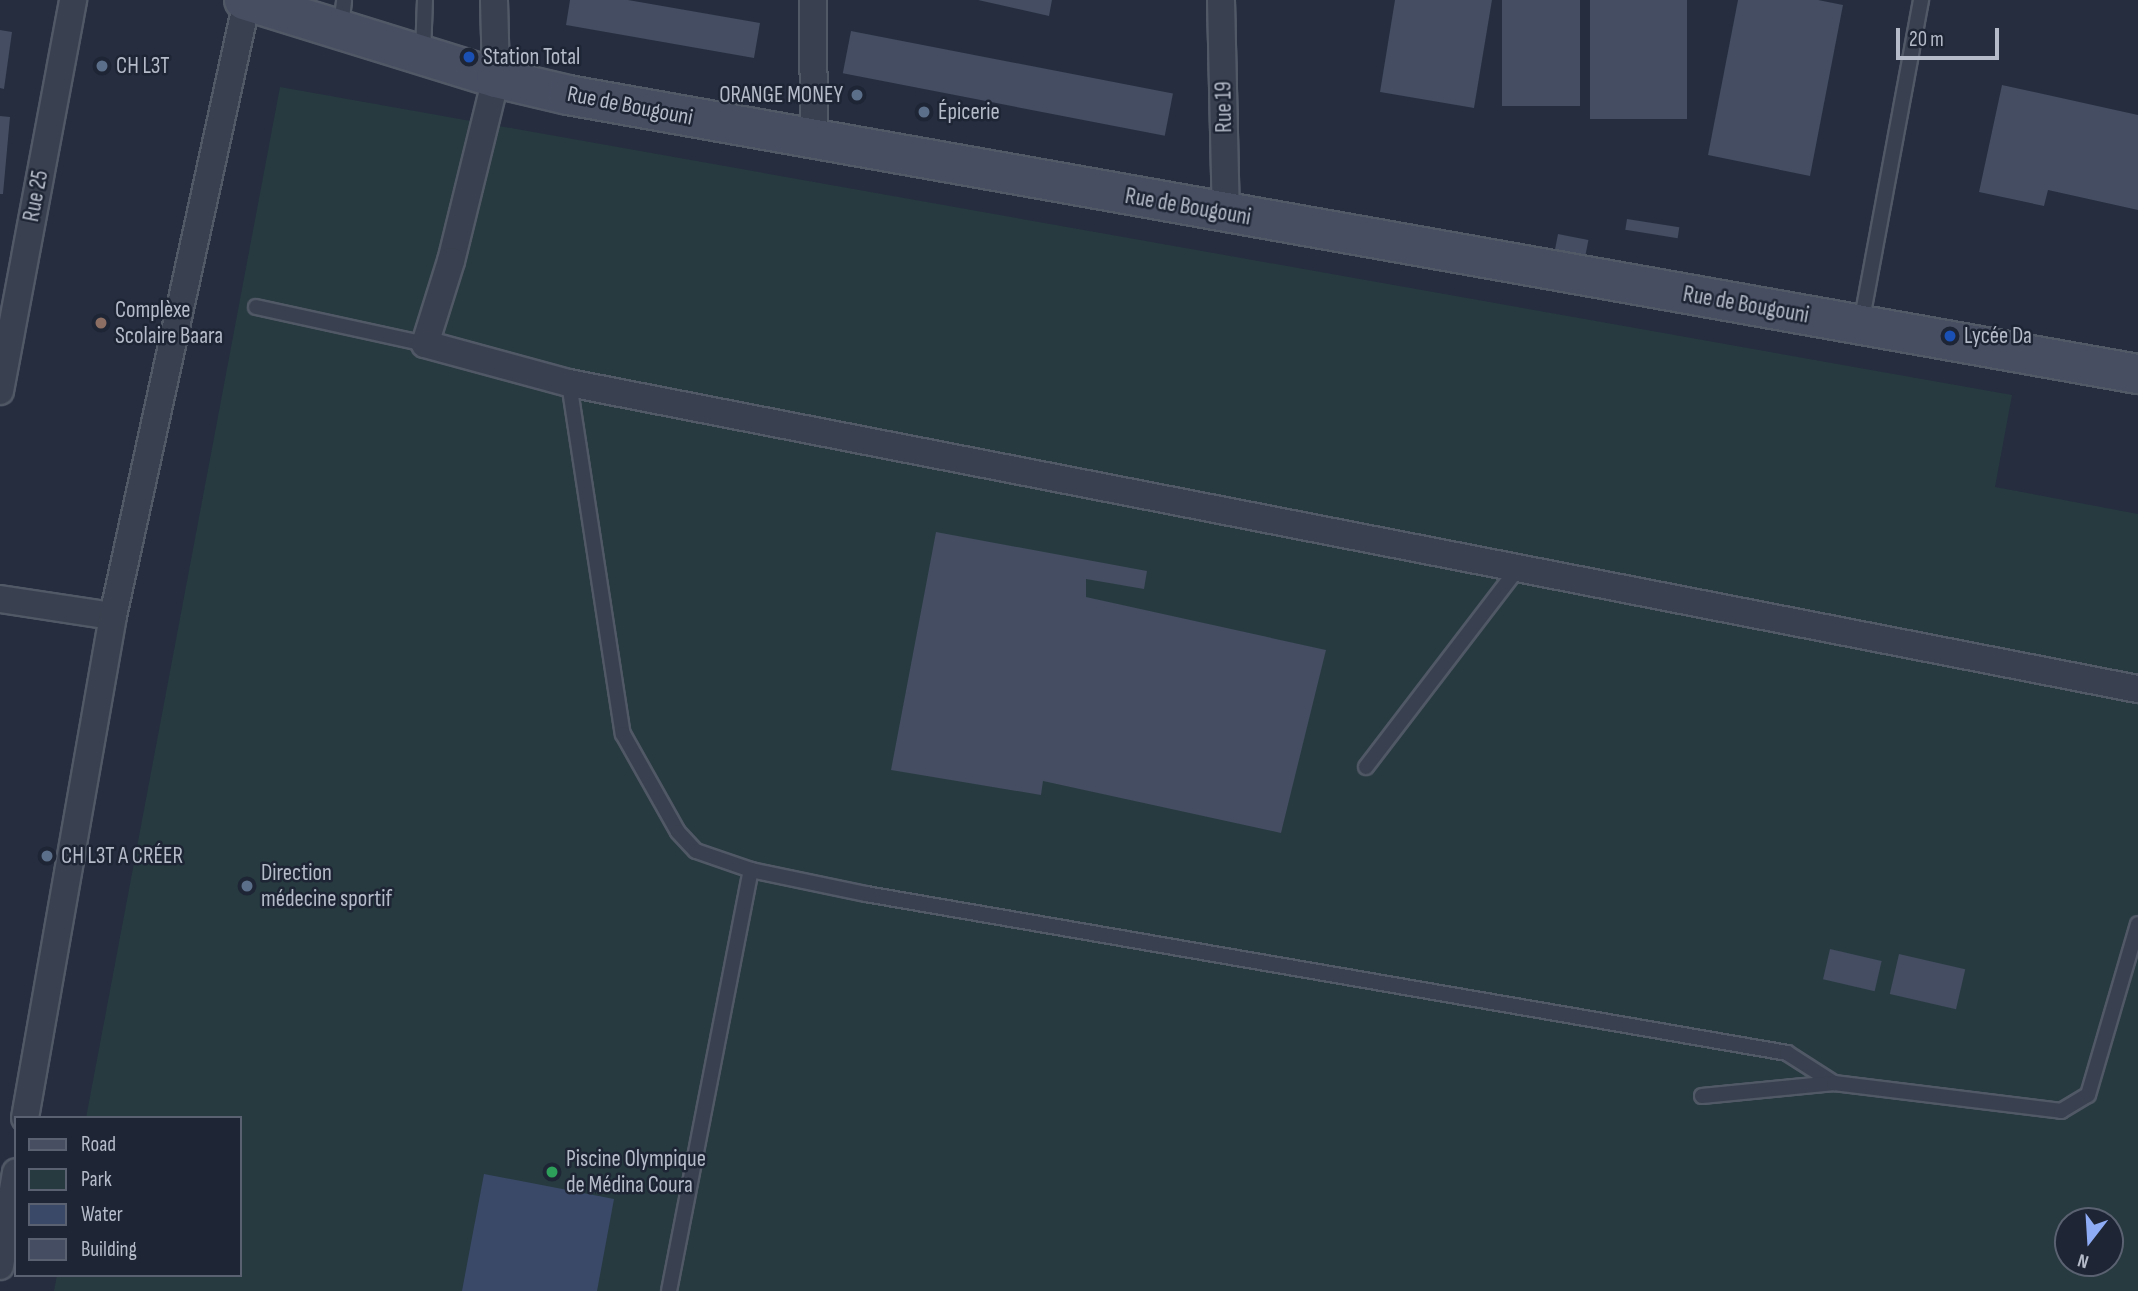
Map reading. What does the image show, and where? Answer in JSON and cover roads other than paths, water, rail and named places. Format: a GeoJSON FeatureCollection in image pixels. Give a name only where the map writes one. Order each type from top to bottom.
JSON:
{"type":"FeatureCollection","features":[{"type":"Feature","properties":{"kind":"main road","name":"Rue de Bougouni"},"geometry":{"type":"LineString","coordinates":[[245,1],[342,15],[423,56],[496,78],[568,94],[1226,214],[2138,374]]}},
{"type":"Feature","properties":{"kind":"street","name":"Rue 25"},"geometry":{"type":"LineString","coordinates":[[0,391],[73,0]]}},
{"type":"Feature","properties":{"kind":"street"},"geometry":{"type":"LineString","coordinates":[[494,0],[496,78],[451,261],[425,344],[569,383],[2138,689]]}},
{"type":"Feature","properties":{"kind":"street"},"geometry":{"type":"LineString","coordinates":[[813,0],[814,139]]}},
{"type":"Feature","properties":{"kind":"street","name":"Rue 19"},"geometry":{"type":"LineString","coordinates":[[1221,0],[1226,214]]}},
{"type":"Feature","properties":{"kind":"street"},"geometry":{"type":"LineString","coordinates":[[25,1116],[113,616],[245,1]]}},
{"type":"Feature","properties":{"kind":"street"},"geometry":{"type":"LineString","coordinates":[[0,599],[113,616]]}},
{"type":"Feature","properties":{"kind":"street"},"geometry":{"type":"LineString","coordinates":[[0,1266],[3,1222],[14,1180]]}},
{"type":"Feature","properties":{"kind":"lane"},"geometry":{"type":"LineString","coordinates":[[423,56],[425,0]]}},
{"type":"Feature","properties":{"kind":"lane"},"geometry":{"type":"LineString","coordinates":[[1860,325],[1921,0]]}},
{"type":"Feature","properties":{"kind":"lane"},"geometry":{"type":"LineString","coordinates":[[256,307],[425,344]]}},
{"type":"Feature","properties":{"kind":"lane"},"geometry":{"type":"LineString","coordinates":[[569,383],[623,734],[678,832],[696,851],[751,870],[866,894],[1787,1053],[1834,1083]]}},
{"type":"Feature","properties":{"kind":"lane"},"geometry":{"type":"LineString","coordinates":[[1366,767],[1519,567]]}},
{"type":"Feature","properties":{"kind":"lane"},"geometry":{"type":"LineString","coordinates":[[669,1291],[751,870]]}},
{"type":"Feature","properties":{"kind":"lane"},"geometry":{"type":"LineString","coordinates":[[1702,1096],[1834,1083],[2061,1111],[2088,1095],[2138,924]]}},
{"type":"Feature","properties":{"kind":"water"},"geometry":{"type":"Polygon","coordinates":[[[484,1174],[614,1199],[597,1291],[462,1291],[484,1174]]]}},
{"type":"Feature","properties":{"kind":"place","name":"Station Total"},"geometry":{"type":"Point","coordinates":[469,57]}},
{"type":"Feature","properties":{"kind":"place","name":"CH L3T"},"geometry":{"type":"Point","coordinates":[102,66]}},
{"type":"Feature","properties":{"kind":"place","name":"ORANGE MONEY"},"geometry":{"type":"Point","coordinates":[857,95]}},
{"type":"Feature","properties":{"kind":"place","name":"Épicerie"},"geometry":{"type":"Point","coordinates":[924,112]}},
{"type":"Feature","properties":{"kind":"place","name":"Complèxe Scolaire Baara"},"geometry":{"type":"Point","coordinates":[101,323]}},
{"type":"Feature","properties":{"kind":"place","name":"Lycée Da"},"geometry":{"type":"Point","coordinates":[1950,336]}},
{"type":"Feature","properties":{"kind":"place","name":"CH L3T A CRÉER"},"geometry":{"type":"Point","coordinates":[47,856]}},
{"type":"Feature","properties":{"kind":"place","name":"Direction médecine sportif"},"geometry":{"type":"Point","coordinates":[247,886]}},
{"type":"Feature","properties":{"kind":"place","name":"Piscine Olympique de Médina Coura"},"geometry":{"type":"Point","coordinates":[552,1172]}}]}
